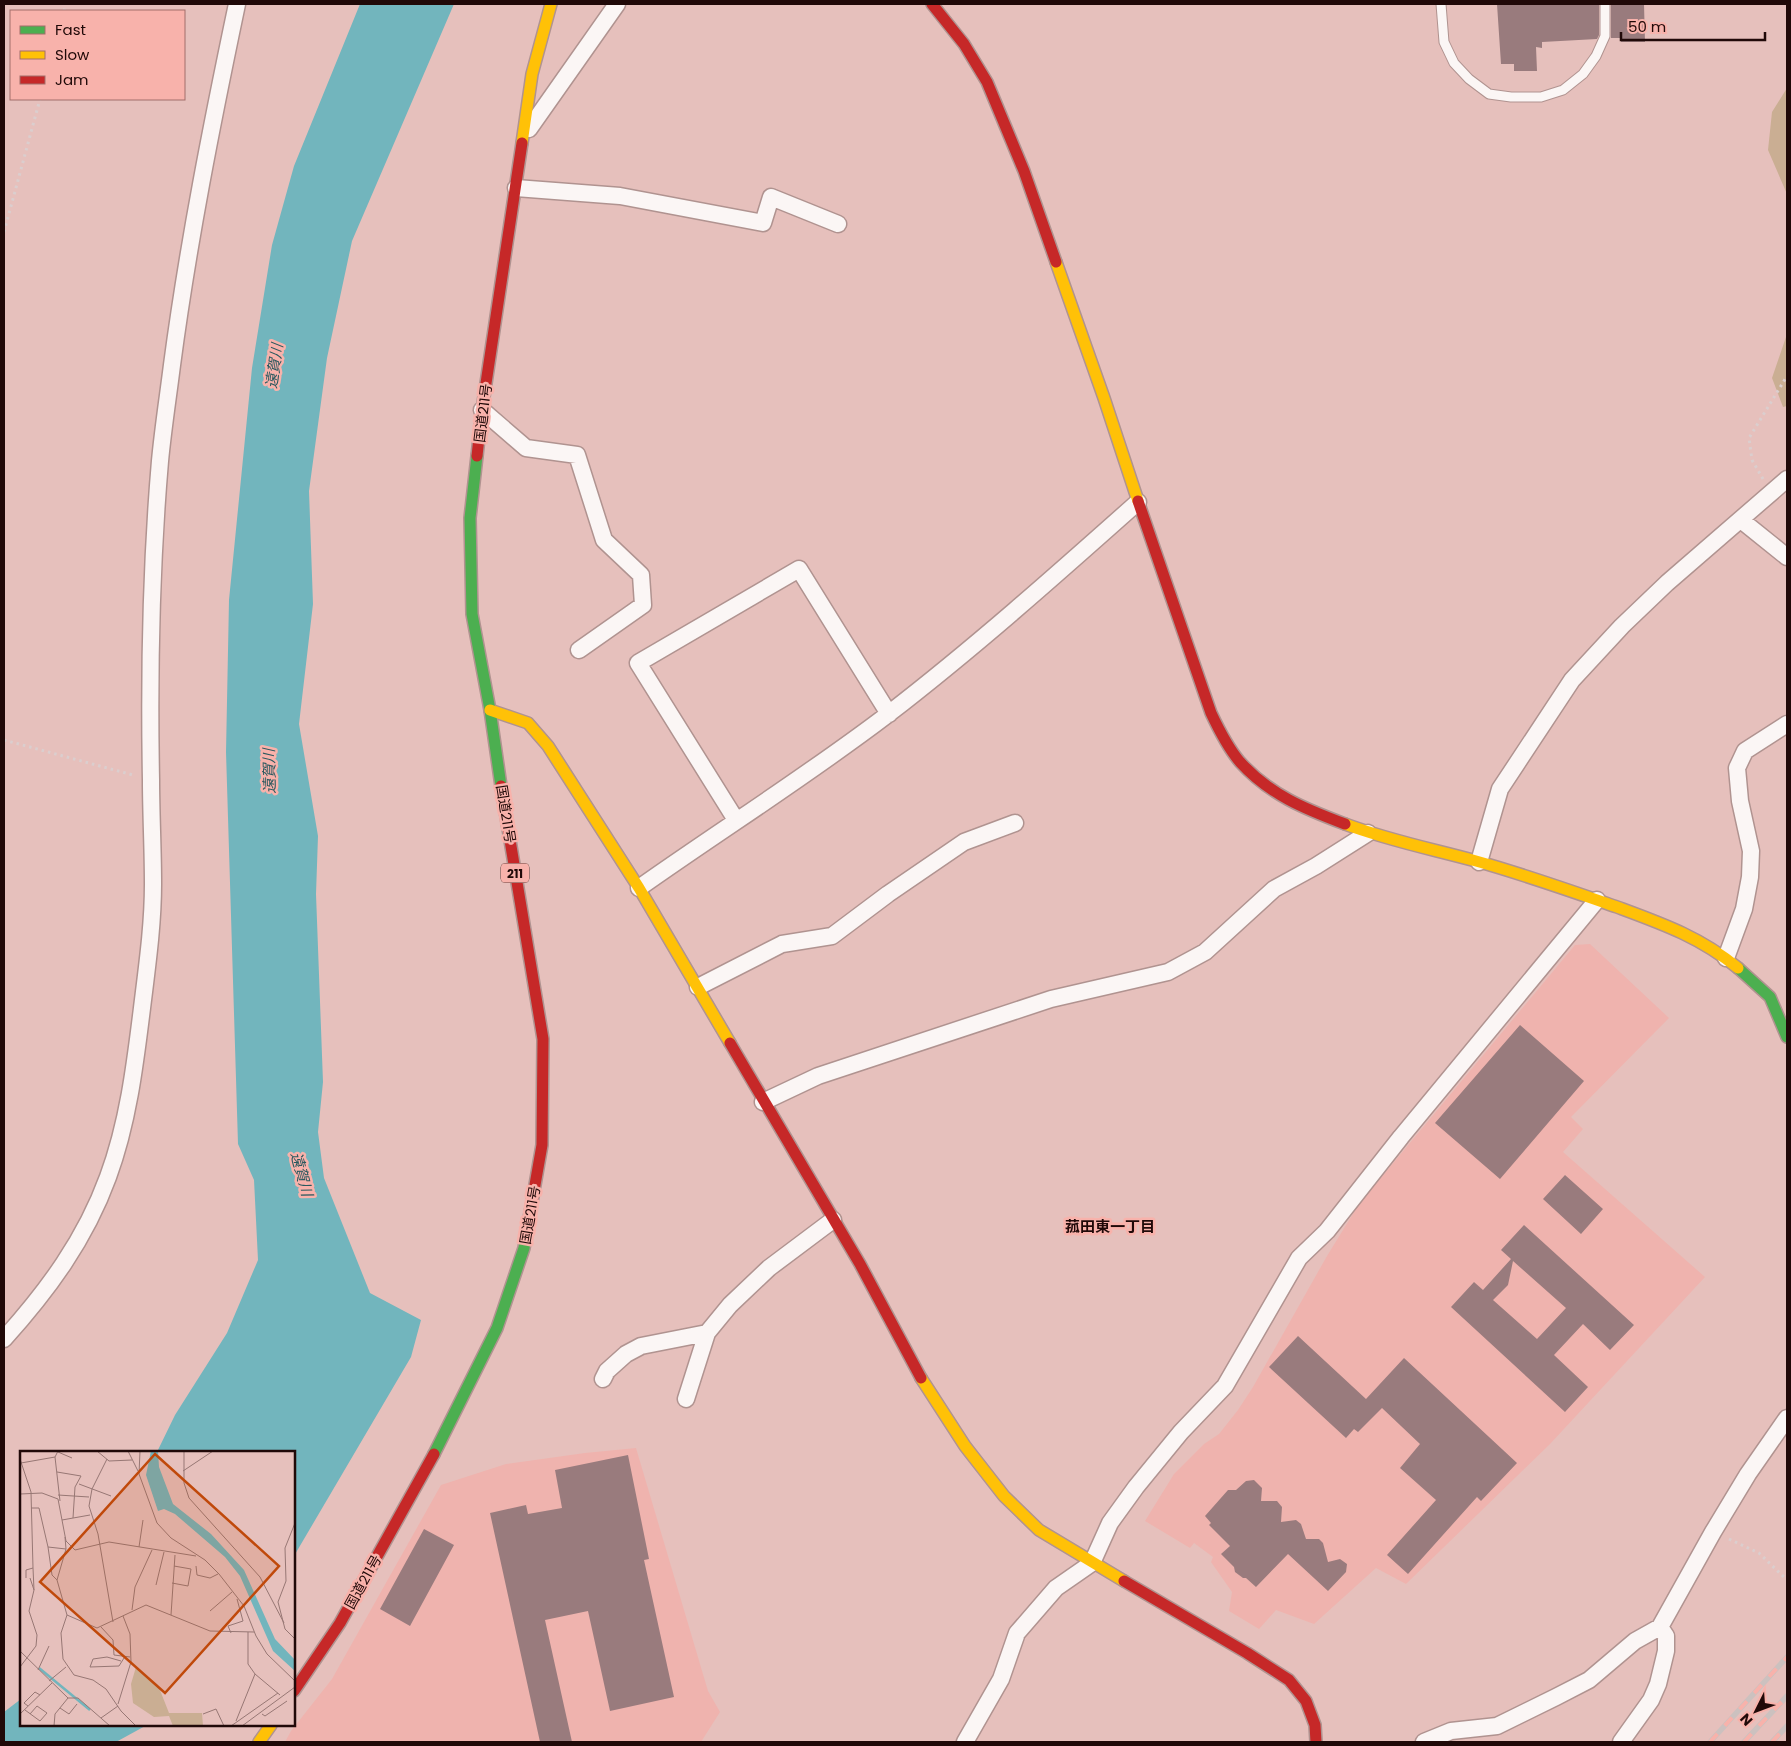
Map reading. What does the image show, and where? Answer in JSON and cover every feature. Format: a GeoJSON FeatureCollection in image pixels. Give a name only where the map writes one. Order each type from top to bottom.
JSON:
{"type":"FeatureCollection","features":[{"type":"Feature","properties":{"kind":"main road","name":"国道211号"},"geometry":{"type":"LineString","coordinates":[[295,1690],[340,1623],[444,1437],[497,1328],[524,1248],[542,1145],[543,1039],[508,832],[490,710],[472,614],[470,518],[482,410],[532,74],[551,4]]}},
{"type":"Feature","properties":{"kind":"main road"},"geometry":{"type":"LineString","coordinates":[[932,4],[964,44],[987,82],[1020,162],[1104,398],[1211,713],[1224,739],[1240,762],[1269,788],[1300,807],[1368,833],[1479,862],[1597,900],[1670,926],[1697,939],[1726,958],[1752,979],[1770,997],[1787,1037]]}},
{"type":"Feature","properties":{"kind":"main road"},"geometry":{"type":"LineString","coordinates":[[490,710],[528,723],[548,746],[639,888],[698,987],[763,1102],[860,1264],[928,1391],[965,1446],[1004,1496],[1039,1530],[1247,1653],[1288,1680],[1306,1701],[1315,1725],[1316,1742]]}},
{"type":"Feature","properties":{"kind":"main road"},"geometry":{"type":"LineString","coordinates":[[259,1742],[270,1726]]}},
{"type":"Feature","properties":{"kind":"street"},"geometry":{"type":"LineString","coordinates":[[4,1339],[23,1318],[71,1255],[96,1206],[106,1184],[122,1134],[136,1060],[150,947],[153,886],[150,648],[160,460],[184,278],[237,4]]}},
{"type":"Feature","properties":{"kind":"street"},"geometry":{"type":"LineString","coordinates":[[522,140],[617,4]]}},
{"type":"Feature","properties":{"kind":"street"},"geometry":{"type":"LineString","coordinates":[[516,188],[620,196],[763,223],[771,197],[838,224]]}},
{"type":"Feature","properties":{"kind":"street"},"geometry":{"type":"LineString","coordinates":[[482,410],[526,448],[577,456],[604,540],[641,575],[644,604],[579,650]]}},
{"type":"Feature","properties":{"kind":"street"},"geometry":{"type":"LineString","coordinates":[[1479,862],[1500,789],[1572,680],[1622,626],[1667,583],[1787,479]]}},
{"type":"Feature","properties":{"kind":"street"},"geometry":{"type":"LineString","coordinates":[[639,888],[832,756],[889,714],[980,641],[1138,502]]}},
{"type":"Feature","properties":{"kind":"street"},"geometry":{"type":"LineString","coordinates":[[1741,520],[1787,557]]}},
{"type":"Feature","properties":{"kind":"street"},"geometry":{"type":"LineString","coordinates":[[736,820],[638,663],[799,569],[889,714]]}},
{"type":"Feature","properties":{"kind":"street"},"geometry":{"type":"LineString","coordinates":[[1726,958],[1744,909],[1750,877],[1751,851],[1740,801],[1737,768],[1745,751],[1787,724]]}},
{"type":"Feature","properties":{"kind":"street"},"geometry":{"type":"LineString","coordinates":[[698,987],[782,944],[832,936],[888,894],[964,842],[1015,823]]}},
{"type":"Feature","properties":{"kind":"street"},"geometry":{"type":"LineString","coordinates":[[763,1102],[818,1076],[1051,999],[1168,972],[1205,952],[1274,889],[1316,866],[1368,833]]}},
{"type":"Feature","properties":{"kind":"street"},"geometry":{"type":"LineString","coordinates":[[965,1742],[1000,1679],[1017,1633],[1056,1588],[1092,1563],[1110,1523],[1136,1488],[1181,1432],[1225,1386],[1299,1258],[1327,1231],[1400,1137],[1597,900]]}},
{"type":"Feature","properties":{"kind":"street"},"geometry":{"type":"LineString","coordinates":[[686,1399],[707,1333],[730,1305],[768,1268],[833,1220]]}},
{"type":"Feature","properties":{"kind":"street"},"geometry":{"type":"LineString","coordinates":[[603,1379],[607,1371],[626,1354],[641,1346],[707,1333]]}},
{"type":"Feature","properties":{"kind":"street"},"geometry":{"type":"LineString","coordinates":[[1424,1742],[1451,1731],[1498,1726],[1589,1680],[1635,1641],[1660,1627],[1748,1474],[1787,1418]]}},
{"type":"Feature","properties":{"kind":"street"},"geometry":{"type":"LineString","coordinates":[[1621,1742],[1651,1700],[1658,1684],[1666,1651],[1666,1636],[1660,1627]]}},
{"type":"Feature","properties":{"kind":"street"},"geometry":{"type":"LineString","coordinates":[[1315,1725],[1329,1742]]}},
{"type":"Feature","properties":{"kind":"lane"},"geometry":{"type":"LineString","coordinates":[[1441,4],[1444,42],[1454,63],[1469,79],[1489,94],[1511,97],[1541,97],[1563,90],[1583,74],[1596,56],[1605,36],[1605,4]]}},
{"type":"Feature","properties":{"kind":"path"},"geometry":{"type":"LineString","coordinates":[[4,232],[40,100]]}},
{"type":"Feature","properties":{"kind":"path"},"geometry":{"type":"LineString","coordinates":[[1771,492],[1752,460],[1749,438],[1787,376]]}},
{"type":"Feature","properties":{"kind":"path"},"geometry":{"type":"LineString","coordinates":[[4,740],[151,780]]}},
{"type":"Feature","properties":{"kind":"path"},"geometry":{"type":"LineString","coordinates":[[1713,1532],[1759,1553],[1787,1580]]}},
{"type":"Feature","properties":{"kind":"shaded area"},"geometry":{"type":"Polygon","coordinates":[[[1787,88],[1787,194],[1768,150],[1772,112],[1787,88]]]}},
{"type":"Feature","properties":{"kind":"shaded area"},"geometry":{"type":"Polygon","coordinates":[[[1787,334],[1787,406],[1783,407],[1772,378],[1787,334]]]}},
{"type":"Feature","properties":{"kind":"shaded area"},"geometry":{"type":"Polygon","coordinates":[[[1590,944],[1669,1018],[1571,1117],[1583,1129],[1563,1152],[1705,1277],[1550,1444],[1406,1584],[1376,1568],[1314,1624],[1276,1610],[1259,1629],[1229,1611],[1232,1592],[1211,1562],[1213,1557],[1194,1543],[1190,1548],[1145,1521],[1174,1474],[1204,1444],[1219,1434],[1238,1410],[1359,1204],[1575,945],[1590,944]]]}},
{"type":"Feature","properties":{"kind":"shaded area"},"geometry":{"type":"Polygon","coordinates":[[[636,1448],[708,1691],[720,1712],[701,1742],[285,1742],[291,1731],[332,1679],[441,1485],[506,1464],[636,1448]]]}},
{"type":"Feature","properties":{"kind":"water","name":"遠賀川"},"geometry":{"type":"Polygon","coordinates":[[[360,4],[454,4],[352,241],[327,358],[309,491],[313,604],[299,724],[318,836],[316,894],[323,1082],[318,1132],[324,1178],[370,1293],[421,1320],[411,1357],[295,1554],[295,1451],[157,1451],[175,1415],[227,1333],[258,1260],[254,1180],[238,1144],[226,752],[229,600],[252,368],[272,245],[294,166],[360,4]]]}},
{"type":"Feature","properties":{"kind":"water"},"geometry":{"type":"Polygon","coordinates":[[[20,1700],[20,1726],[145,1726],[116,1742],[4,1742],[4,1712],[20,1700]]]}},
{"type":"Feature","properties":{"kind":"building"},"geometry":{"type":"Polygon","coordinates":[[[1497,4],[1599,4],[1599,35],[1597,39],[1542,42],[1542,48],[1536,47],[1537,71],[1514,71],[1514,64],[1501,64],[1497,4]]]}},
{"type":"Feature","properties":{"kind":"building"},"geometry":{"type":"Polygon","coordinates":[[[1611,4],[1644,4],[1645,42],[1621,42],[1621,38],[1611,38],[1611,4]]]}},
{"type":"Feature","properties":{"kind":"building"},"geometry":{"type":"Polygon","coordinates":[[[1520,1025],[1584,1081],[1500,1179],[1435,1123],[1520,1025]]]}},
{"type":"Feature","properties":{"kind":"building"},"geometry":{"type":"Polygon","coordinates":[[[1565,1175],[1603,1209],[1581,1234],[1543,1199],[1565,1175]]]}},
{"type":"Feature","properties":{"kind":"building"},"geometry":{"type":"Polygon","coordinates":[[[1524,1225],[1634,1325],[1610,1350],[1583,1324],[1554,1355],[1588,1387],[1565,1412],[1451,1307],[1474,1282],[1483,1290],[1511,1259],[1501,1250],[1524,1225]],[[1513,1261],[1508,1285],[1493,1300],[1537,1339],[1566,1308],[1513,1261]]]}},
{"type":"Feature","properties":{"kind":"building"},"geometry":{"type":"Polygon","coordinates":[[[1298,1336],[1366,1399],[1404,1358],[1517,1463],[1481,1501],[1477,1497],[1408,1574],[1387,1555],[1436,1500],[1400,1468],[1420,1444],[1382,1408],[1358,1432],[1354,1429],[1346,1438],[1269,1367],[1298,1336]]]}},
{"type":"Feature","properties":{"kind":"building"},"geometry":{"type":"Polygon","coordinates":[[[628,1455],[649,1559],[644,1560],[674,1697],[610,1711],[588,1611],[545,1620],[572,1742],[540,1742],[490,1513],[526,1505],[528,1514],[562,1508],[555,1470],[628,1455]]]}},
{"type":"Feature","properties":{"kind":"building"},"geometry":{"type":"Polygon","coordinates":[[[1254,1480],[1262,1488],[1261,1501],[1277,1501],[1282,1507],[1281,1522],[1296,1520],[1301,1524],[1306,1539],[1319,1539],[1323,1543],[1328,1562],[1340,1559],[1347,1564],[1346,1572],[1328,1591],[1288,1554],[1256,1587],[1246,1578],[1235,1572],[1234,1567],[1221,1554],[1230,1546],[1209,1525],[1211,1523],[1205,1516],[1228,1490],[1236,1490],[1246,1481],[1254,1480]]]}},
{"type":"Feature","properties":{"kind":"building"},"geometry":{"type":"Polygon","coordinates":[[[424,1529],[454,1545],[410,1626],[380,1609],[424,1529]]]}},
{"type":"Feature","properties":{"kind":"railway"},"geometry":{"type":"LineString","coordinates":[[1710,1742],[1787,1657]]}},
{"type":"Feature","properties":{"kind":"railway"},"geometry":{"type":"LineString","coordinates":[[1744,1742],[1787,1696]]}},
{"type":"Feature","properties":{"kind":"railway"},"geometry":{"type":"LineString","coordinates":[[1772,1742],[1787,1726]]}},
{"type":"Feature","properties":{"kind":"traffic: fast"},"geometry":{"type":"LineString","coordinates":[[477,456],[470,518],[472,614],[490,710],[501,786]]}},
{"type":"Feature","properties":{"kind":"traffic: fast"},"geometry":{"type":"LineString","coordinates":[[1738,968],[1770,997],[1787,1037]]}},
{"type":"Feature","properties":{"kind":"traffic: fast"},"geometry":{"type":"LineString","coordinates":[[434,1454],[497,1328],[524,1248],[532,1202]]}},
{"type":"Feature","properties":{"kind":"traffic: slow"},"geometry":{"type":"LineString","coordinates":[[522,143],[532,74],[551,4]]}},
{"type":"Feature","properties":{"kind":"traffic: slow"},"geometry":{"type":"LineString","coordinates":[[1056,262],[1138,501]]}},
{"type":"Feature","properties":{"kind":"traffic: slow"},"geometry":{"type":"LineString","coordinates":[[490,710],[528,723],[548,746],[639,888],[730,1043]]}},
{"type":"Feature","properties":{"kind":"traffic: slow"},"geometry":{"type":"LineString","coordinates":[[1345,824],[1393,840],[1511,871],[1617,907],[1680,932],[1710,948],[1738,968]]}},
{"type":"Feature","properties":{"kind":"traffic: slow"},"geometry":{"type":"LineString","coordinates":[[921,1378],[965,1446],[1004,1496],[1039,1530],[1124,1581]]}},
{"type":"Feature","properties":{"kind":"traffic: slow"},"geometry":{"type":"LineString","coordinates":[[259,1742],[270,1726]]}},
{"type":"Feature","properties":{"kind":"traffic: jam"},"geometry":{"type":"LineString","coordinates":[[932,4],[964,44],[987,82],[1024,171],[1056,262]]}},
{"type":"Feature","properties":{"kind":"traffic: jam"},"geometry":{"type":"LineString","coordinates":[[477,456],[482,410],[522,143]]}},
{"type":"Feature","properties":{"kind":"traffic: jam"},"geometry":{"type":"LineString","coordinates":[[1138,501],[1211,713],[1228,745],[1240,762],[1263,784],[1289,800],[1345,824]]}},
{"type":"Feature","properties":{"kind":"traffic: jam"},"geometry":{"type":"LineString","coordinates":[[501,786],[543,1039],[542,1145],[532,1202]]}},
{"type":"Feature","properties":{"kind":"traffic: jam"},"geometry":{"type":"LineString","coordinates":[[730,1043],[860,1264],[921,1378]]}},
{"type":"Feature","properties":{"kind":"traffic: jam"},"geometry":{"type":"LineString","coordinates":[[295,1690],[340,1623],[434,1454]]}},
{"type":"Feature","properties":{"kind":"traffic: jam"},"geometry":{"type":"LineString","coordinates":[[1124,1581],[1247,1653],[1289,1680],[1306,1701],[1315,1725],[1316,1742]]}},
{"type":"Feature","properties":{"kind":"district","name":"菰田東一丁目"},"geometry":{"type":"Point","coordinates":[1110,1226]}}]}
